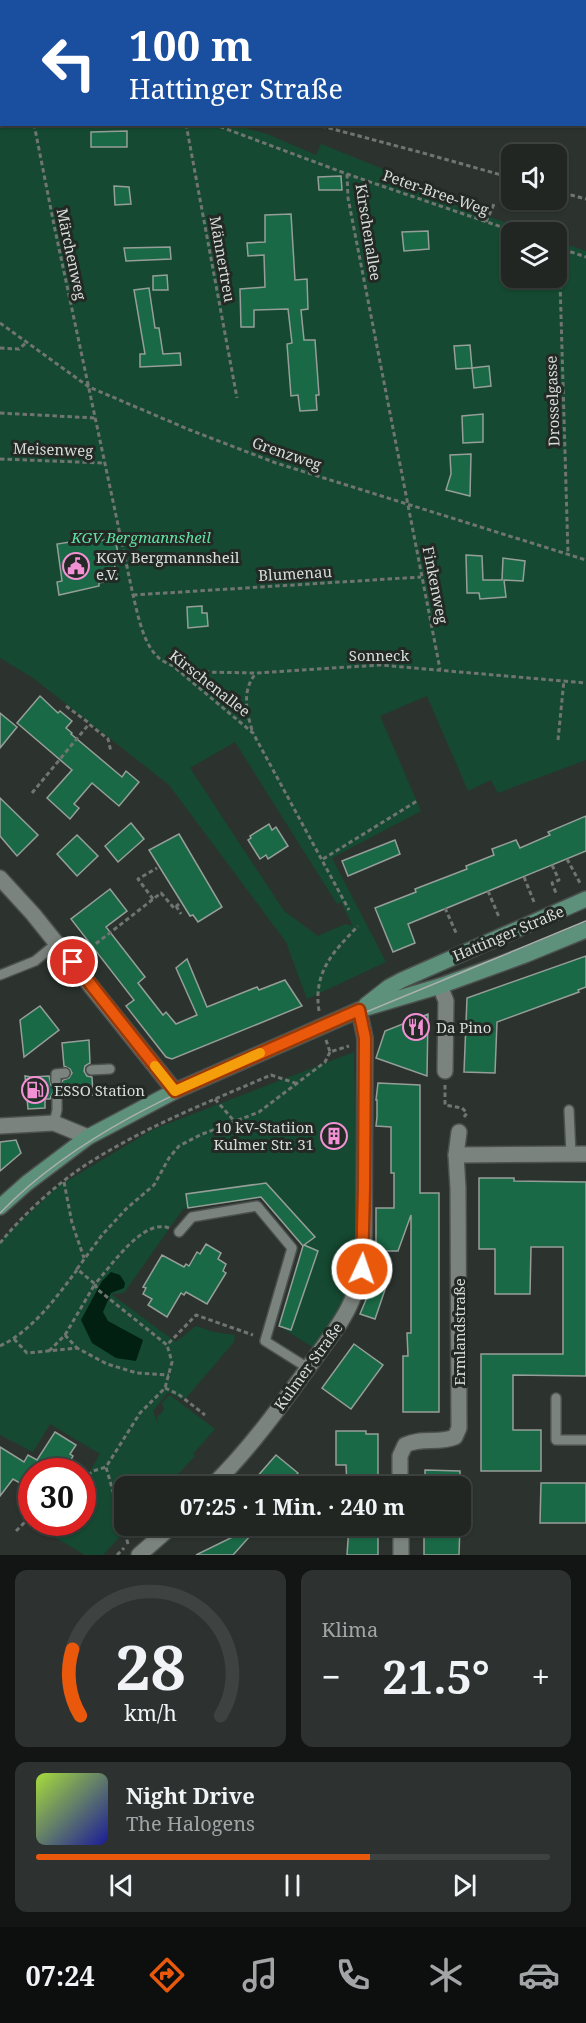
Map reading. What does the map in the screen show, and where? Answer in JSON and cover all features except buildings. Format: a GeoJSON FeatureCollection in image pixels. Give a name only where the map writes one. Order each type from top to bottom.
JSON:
{"type":"FeatureCollection","features":[{"type":"Feature","properties":{"kind":"main road","name":"Hattinger Straße"},"geometry":{"type":"LineString","coordinates":[[359,1010],[389,987],[586,899]]}},
{"type":"Feature","properties":{"kind":"main road","name":"Hattinger Straße"},"geometry":{"type":"LineString","coordinates":[[0,1207],[27,1182],[88,1137],[175,1091],[359,1010],[440,986],[586,930]]}},
{"type":"Feature","properties":{"kind":"main road"},"geometry":{"type":"LineString","coordinates":[[431,967],[440,986]]}},
{"type":"Feature","properties":{"kind":"street"},"geometry":{"type":"LineString","coordinates":[[0,878],[73,962],[175,1091]]}},
{"type":"Feature","properties":{"kind":"street"},"geometry":{"type":"LineString","coordinates":[[440,986],[446,1001],[445,1071]]}},
{"type":"Feature","properties":{"kind":"street","name":"Kulmer Straße"},"geometry":{"type":"LineString","coordinates":[[221,1476],[255,1439],[308,1368],[345,1314],[358,1285],[362,1269],[365,1038],[359,1010]]}},
{"type":"Feature","properties":{"kind":"street"},"geometry":{"type":"LineString","coordinates":[[0,1126],[54,1123],[88,1137]]}},
{"type":"Feature","properties":{"kind":"street","name":"Ermlandstraße"},"geometry":{"type":"LineString","coordinates":[[400,1476],[400,1456],[405,1445],[415,1440],[447,1440],[455,1437],[459,1428],[459,1188],[456,1155],[459,1132]]}},
{"type":"Feature","properties":{"kind":"street"},"geometry":{"type":"LineString","coordinates":[[456,1155],[579,1154]]}},
{"type":"Feature","properties":{"kind":"street"},"geometry":{"type":"LineString","coordinates":[[139,1555],[161,1536]]}},
{"type":"Feature","properties":{"kind":"street"},"geometry":{"type":"LineString","coordinates":[[401,1536],[401,1555]]}},
{"type":"Feature","properties":{"kind":"lane"},"geometry":{"type":"LineString","coordinates":[[0,975],[35,961],[57,943]]}},
{"type":"Feature","properties":{"kind":"lane"},"geometry":{"type":"LineString","coordinates":[[91,1070],[110,1069]]}},
{"type":"Feature","properties":{"kind":"lane"},"geometry":{"type":"LineString","coordinates":[[56,1081],[56,1074],[65,1073]]}},
{"type":"Feature","properties":{"kind":"lane"},"geometry":{"type":"LineString","coordinates":[[54,1123],[57,1098]]}},
{"type":"Feature","properties":{"kind":"lane"},"geometry":{"type":"LineString","coordinates":[[569,1110],[579,1154]]}},
{"type":"Feature","properties":{"kind":"lane"},"geometry":{"type":"LineString","coordinates":[[179,1232],[192,1217],[257,1206],[292,1248],[265,1341],[308,1368]]}},
{"type":"Feature","properties":{"kind":"lane"},"geometry":{"type":"LineString","coordinates":[[556,1398],[556,1440],[586,1440]]}},
{"type":"Feature","properties":{"kind":"path","name":"Märchenweg"},"geometry":{"type":"LineString","coordinates":[[34,126],[51,215],[89,387]]}},
{"type":"Feature","properties":{"kind":"path","name":"Männertreu"},"geometry":{"type":"LineString","coordinates":[[186,126],[237,398]]}},
{"type":"Feature","properties":{"kind":"path","name":"Peter-Bree-Weg"},"geometry":{"type":"LineString","coordinates":[[218,126],[347,174],[501,227]]}},
{"type":"Feature","properties":{"kind":"path"},"geometry":{"type":"LineString","coordinates":[[322,126],[501,175]]}},
{"type":"Feature","properties":{"kind":"path","name":"Kirschenallee"},"geometry":{"type":"LineString","coordinates":[[347,174],[348,198],[408,506]]}},
{"type":"Feature","properties":{"kind":"path"},"geometry":{"type":"LineString","coordinates":[[567,194],[586,199]]}},
{"type":"Feature","properties":{"kind":"path"},"geometry":{"type":"LineString","coordinates":[[486,222],[494,204]]}},
{"type":"Feature","properties":{"kind":"path"},"geometry":{"type":"LineString","coordinates":[[567,250],[586,257]]}},
{"type":"Feature","properties":{"kind":"path","name":"Drosselgasse"},"geometry":{"type":"LineString","coordinates":[[559,288],[568,554]]}},
{"type":"Feature","properties":{"kind":"path","name":"Grenzweg"},"geometry":{"type":"LineString","coordinates":[[0,323],[89,387],[190,430],[276,463],[586,560]]}},
{"type":"Feature","properties":{"kind":"path"},"geometry":{"type":"LineString","coordinates":[[0,348],[19,349],[27,342]]}},
{"type":"Feature","properties":{"kind":"path","name":"Kirschenallee"},"geometry":{"type":"LineString","coordinates":[[89,387],[133,595],[141,626],[150,646],[160,659],[173,666],[253,732],[349,910]]}},
{"type":"Feature","properties":{"kind":"path"},"geometry":{"type":"LineString","coordinates":[[0,412],[95,418]]}},
{"type":"Feature","properties":{"kind":"path","name":"Meisenweg"},"geometry":{"type":"LineString","coordinates":[[0,459],[104,463]]}},
{"type":"Feature","properties":{"kind":"path","name":"Finkenweg"},"geometry":{"type":"LineString","coordinates":[[408,506],[440,669]]}},
{"type":"Feature","properties":{"kind":"path","name":"Blumenau"},"geometry":{"type":"LineString","coordinates":[[133,595],[422,577]]}},
{"type":"Feature","properties":{"kind":"path","name":"Sonneck"},"geometry":{"type":"LineString","coordinates":[[173,666],[204,672],[256,673],[380,665],[586,682]]}},
{"type":"Feature","properties":{"kind":"path"},"geometry":{"type":"LineString","coordinates":[[253,732],[248,716],[246,693],[249,681],[256,673]]}},
{"type":"Feature","properties":{"kind":"path"},"geometry":{"type":"LineString","coordinates":[[558,740],[564,680]]}},
{"type":"Feature","properties":{"kind":"path"},"geometry":{"type":"LineString","coordinates":[[66,706],[108,739],[111,752]]}},
{"type":"Feature","properties":{"kind":"path"},"geometry":{"type":"LineString","coordinates":[[32,793],[89,724]]}},
{"type":"Feature","properties":{"kind":"path"},"geometry":{"type":"LineString","coordinates":[[323,859],[417,801]]}},
{"type":"Feature","properties":{"kind":"path"},"geometry":{"type":"LineString","coordinates":[[567,859],[580,883]]}},
{"type":"Feature","properties":{"kind":"path"},"geometry":{"type":"LineString","coordinates":[[552,865],[559,880],[552,883],[556,893]]}},
{"type":"Feature","properties":{"kind":"path"},"geometry":{"type":"LineString","coordinates":[[153,899],[138,879],[157,868]]}},
{"type":"Feature","properties":{"kind":"path"},"geometry":{"type":"LineString","coordinates":[[524,877],[534,902]]}},
{"type":"Feature","properties":{"kind":"path"},"geometry":{"type":"LineString","coordinates":[[488,891],[499,917]]}},
{"type":"Feature","properties":{"kind":"path"},"geometry":{"type":"LineString","coordinates":[[73,962],[161,892],[174,908],[178,905],[181,914]]}},
{"type":"Feature","properties":{"kind":"path"},"geometry":{"type":"LineString","coordinates":[[445,908],[457,935]]}},
{"type":"Feature","properties":{"kind":"path"},"geometry":{"type":"LineString","coordinates":[[318,1005],[318,985],[323,968],[332,954],[358,926]]}},
{"type":"Feature","properties":{"kind":"path"},"geometry":{"type":"LineString","coordinates":[[0,1346],[14,1339],[54,1300],[126,1209],[154,1185],[169,1158],[179,1146],[200,1135],[259,1112],[325,1062],[330,1050],[352,1044]]}},
{"type":"Feature","properties":{"kind":"path"},"geometry":{"type":"LineString","coordinates":[[445,1071],[445,1105],[462,1108]]}},
{"type":"Feature","properties":{"kind":"path"},"geometry":{"type":"LineString","coordinates":[[0,1243],[18,1222],[80,1169],[154,1126],[271,1075],[298,1084]]}},
{"type":"Feature","properties":{"kind":"path"},"geometry":{"type":"LineString","coordinates":[[215,1099],[235,1122]]}},
{"type":"Feature","properties":{"kind":"path"},"geometry":{"type":"LineString","coordinates":[[64,1182],[72,1223],[85,1259]]}},
{"type":"Feature","properties":{"kind":"path"},"geometry":{"type":"LineString","coordinates":[[49,1351],[65,1335],[95,1284],[143,1232],[162,1225],[179,1232]]}},
{"type":"Feature","properties":{"kind":"path"},"geometry":{"type":"LineString","coordinates":[[77,1269],[95,1284],[97,1289],[167,1345],[172,1362],[165,1388],[140,1413],[106,1467],[96,1471]]}},
{"type":"Feature","properties":{"kind":"path"},"geometry":{"type":"LineString","coordinates":[[167,1345],[196,1316],[265,1341]]}},
{"type":"Feature","properties":{"kind":"path"},"geometry":{"type":"LineString","coordinates":[[65,1335],[77,1348],[107,1364],[137,1373],[169,1376]]}},
{"type":"Feature","properties":{"kind":"path"},"geometry":{"type":"LineString","coordinates":[[14,1339],[27,1353],[77,1348]]}},
{"type":"Feature","properties":{"kind":"path"},"geometry":{"type":"LineString","coordinates":[[165,1388],[178,1394],[206,1415]]}},
{"type":"Feature","properties":{"kind":"path"},"geometry":{"type":"LineString","coordinates":[[106,1467],[130,1555]]}},
{"type":"Feature","properties":{"kind":"green space","name":"KGV Bergmannsheil"},"geometry":{"type":"Polygon","coordinates":[[[0,126],[239,126],[267,134],[316,155],[321,144],[423,185],[420,193],[504,222],[501,222],[501,288],[567,288],[567,244],[586,251],[586,760],[498,793],[491,780],[468,791],[427,696],[380,716],[421,811],[332,858],[386,962],[307,999],[286,942],[169,785],[33,678],[0,658],[0,126]],[[235,742],[190,768],[284,911],[318,936],[345,924],[353,926],[341,902],[337,904],[235,742]]]}},
{"type":"Feature","properties":{"kind":"green space"},"geometry":{"type":"Polygon","coordinates":[[[354,1052],[355,1265],[349,1290],[314,1348],[279,1326],[303,1246],[261,1198],[183,1209],[124,1293],[111,1294],[176,1342],[196,1326],[235,1335],[234,1342],[186,1398],[181,1399],[168,1392],[153,1411],[158,1425],[157,1417],[164,1410],[162,1403],[170,1395],[215,1429],[176,1476],[114,1476],[114,1536],[121,1536],[103,1555],[85,1555],[53,1536],[96,1536],[96,1461],[100,1454],[50,1424],[33,1452],[0,1435],[0,1241],[57,1187],[154,1129],[354,1052]]]}},
{"type":"Feature","properties":{"kind":"shaded area"},"geometry":{"type":"Polygon","coordinates":[[[111,1272],[120,1275],[125,1283],[124,1288],[111,1293],[103,1312],[108,1321],[143,1340],[136,1361],[116,1358],[92,1343],[81,1320],[102,1281],[111,1272]]]}},
{"type":"Feature","properties":{"kind":"tram line"},"geometry":{"type":"LineString","coordinates":[[0,1213],[34,1182],[70,1155],[108,1130],[188,1088],[586,921]]}},
{"type":"Feature","properties":{"kind":"slow traffic"},"geometry":{"type":"LineString","coordinates":[[155,1066],[175,1091],[260,1053]]}},
{"type":"Feature","properties":{"kind":"place","name":"KGV Bergmannsheil e.V."},"geometry":{"type":"Point","coordinates":[76,566]}},
{"type":"Feature","properties":{"kind":"place","name":"Da Pino"},"geometry":{"type":"Point","coordinates":[416,1027]}},
{"type":"Feature","properties":{"kind":"place","name":"ESSO Station"},"geometry":{"type":"Point","coordinates":[35,1090]}},
{"type":"Feature","properties":{"kind":"place","name":"10 kV-Statiion Kulmer Str. 31"},"geometry":{"type":"Point","coordinates":[334,1136]}},
{"type":"Feature","properties":{"kind":"route"},"geometry":{"type":"LineString","coordinates":[[73,962],[175,1091],[359,1010],[365,1038],[362,1269]]}}]}
